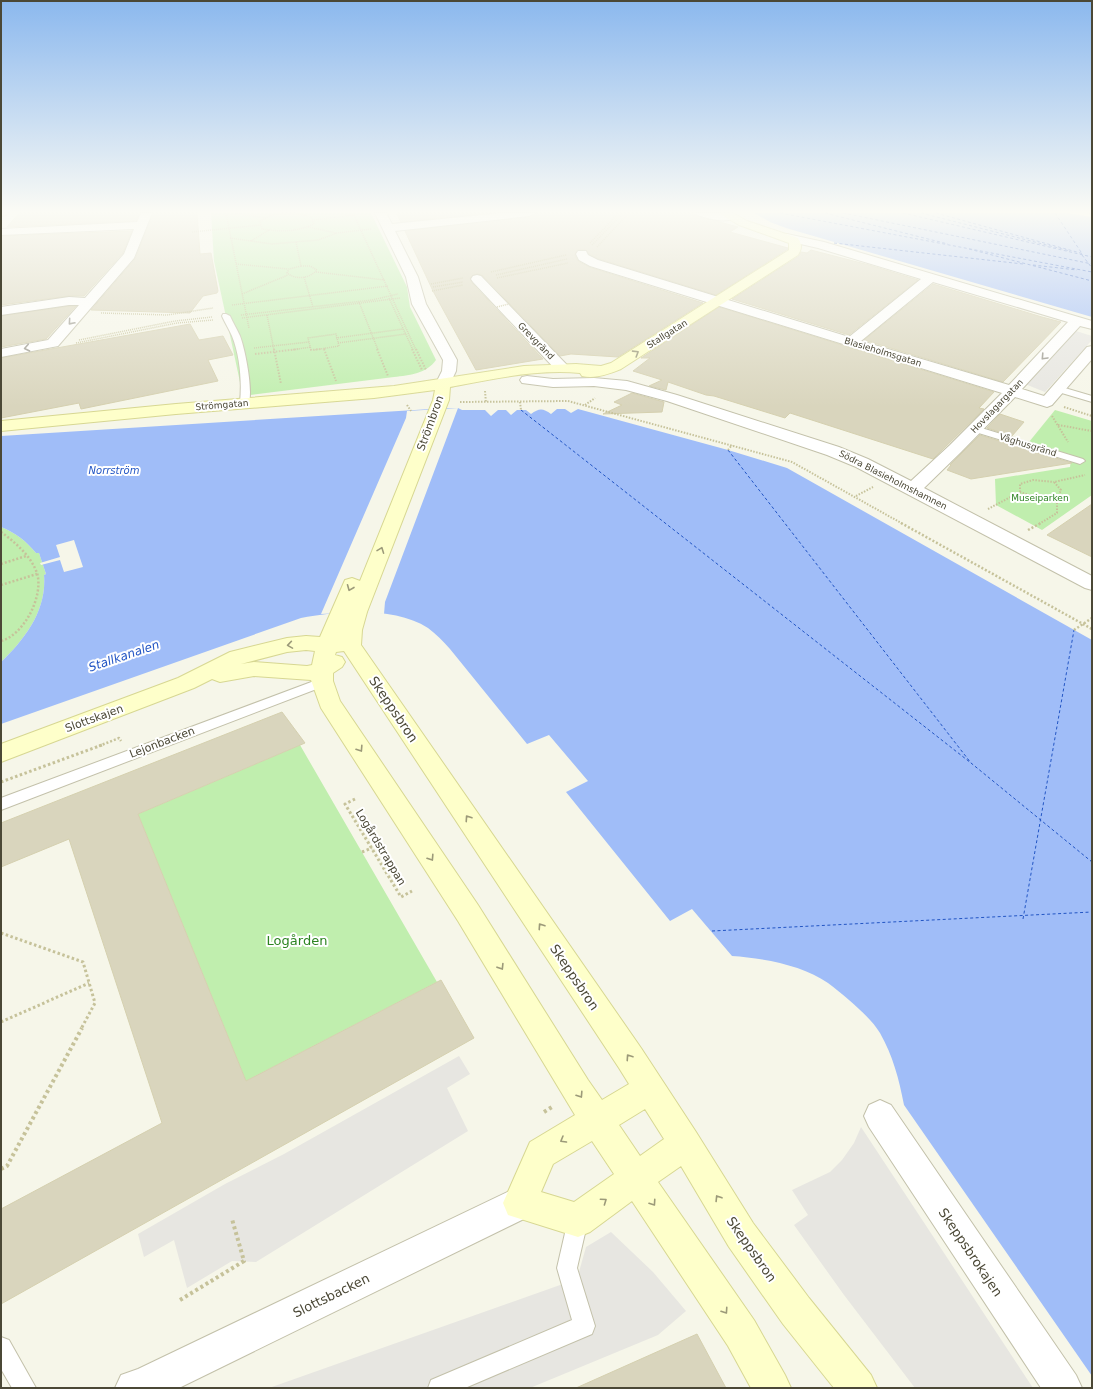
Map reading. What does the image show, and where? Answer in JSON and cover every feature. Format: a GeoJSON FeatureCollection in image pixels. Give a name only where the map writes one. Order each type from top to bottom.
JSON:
{"type":"FeatureCollection","features":[{"type":"Feature","properties":{"kind":"street"},"geometry":{"type":"LineString","coordinates":[[1,354],[53,343],[110,278]]}},
{"type":"Feature","properties":{"kind":"street"},"geometry":{"type":"LineString","coordinates":[[412,278],[419,304],[450,360],[449,370],[443,385]]}},
{"type":"Feature","properties":{"kind":"street","name":"Grevgränd"},"geometry":{"type":"LineString","coordinates":[[477,278],[496,303],[562,368]]}},
{"type":"Feature","properties":{"kind":"street","name":"Blasieholmsgatan"},"geometry":{"type":"LineString","coordinates":[[642,278],[1047,402]]}},
{"type":"Feature","properties":{"kind":"street","name":"Stallgatan"},"geometry":{"type":"LineString","coordinates":[[602,371],[616,366],[754,278]]}},
{"type":"Feature","properties":{"kind":"street"},"geometry":{"type":"LineString","coordinates":[[851,342],[930,278],[1092,325]]}},
{"type":"Feature","properties":{"kind":"street"},"geometry":{"type":"LineString","coordinates":[[1,311],[91,299]]}},
{"type":"Feature","properties":{"kind":"street","name":"Hovslagargatan"},"geometry":{"type":"LineString","coordinates":[[913,489],[938,467],[1012,391],[1077,320]]}},
{"type":"Feature","properties":{"kind":"street"},"geometry":{"type":"LineString","coordinates":[[1047,402],[1092,350]]}},
{"type":"Feature","properties":{"kind":"street","name":"Södra Blasieholmshamnen"},"geometry":{"type":"LineString","coordinates":[[443,385],[479,376],[562,368],[581,368],[602,371],[637,383],[661,395]]}},
{"type":"Feature","properties":{"kind":"street","name":"Södra Blasieholmshamnen"},"geometry":{"type":"LineString","coordinates":[[443,385],[527,380],[602,371]]}},
{"type":"Feature","properties":{"kind":"street","name":"Södra Blasieholmshamnen"},"geometry":{"type":"LineString","coordinates":[[527,380],[553,383],[607,383],[661,395],[833,450],[913,489],[1092,584]]}},
{"type":"Feature","properties":{"kind":"street","name":"Strömgatan"},"geometry":{"type":"LineString","coordinates":[[1,426],[245,403],[394,391],[443,385]]}},
{"type":"Feature","properties":{"kind":"street","name":"Strömbron"},"geometry":{"type":"LineString","coordinates":[[350,625],[430,409],[441,400],[443,385]]}},
{"type":"Feature","properties":{"kind":"street"},"geometry":{"type":"LineString","coordinates":[[350,625],[328,643],[322,676],[329,702],[468,913],[596,1120],[741,1333],[772,1388]]}},
{"type":"Feature","properties":{"kind":"street"},"geometry":{"type":"LineString","coordinates":[[322,676],[336,661],[350,625]]}},
{"type":"Feature","properties":{"kind":"street","name":"Slottskajen"},"geometry":{"type":"LineString","coordinates":[[1,752],[186,683],[237,657],[287,645],[328,643],[350,625]]}},
{"type":"Feature","properties":{"kind":"street","name":"Skeppsbron"},"geometry":{"type":"LineString","coordinates":[[350,625],[685,1143],[741,1235],[796,1311],[858,1388]]}},
{"type":"Feature","properties":{"kind":"street","name":"Slottskajen"},"geometry":{"type":"LineString","coordinates":[[186,683],[254,669],[307,673],[322,676]]}},
{"type":"Feature","properties":{"kind":"street"},"geometry":{"type":"LineString","coordinates":[[650,1090],[541,1153],[520,1203],[578,1220],[685,1143]]}},
{"type":"Feature","properties":{"kind":"street","name":"Skeppsbrokajen"},"geometry":{"type":"LineString","coordinates":[[880,1116],[1063,1388]]}},
{"type":"Feature","properties":{"kind":"street","name":"Slottsbacken"},"geometry":{"type":"LineString","coordinates":[[138,1388],[520,1203]]}},
{"type":"Feature","properties":{"kind":"street","name":"Skeppsbron"},"geometry":{"type":"LineString","coordinates":[[796,1311],[834,1388]]}},
{"type":"Feature","properties":{"kind":"street"},"geometry":{"type":"LineString","coordinates":[[741,1333],[790,1388]]}},
{"type":"Feature","properties":{"kind":"lane"},"geometry":{"type":"LineString","coordinates":[[226,318],[236,337],[245,388],[245,403]]}},
{"type":"Feature","properties":{"kind":"lane"},"geometry":{"type":"LineString","coordinates":[[1058,389],[1092,399]]}},
{"type":"Feature","properties":{"kind":"lane","name":"Våghusgränd"},"geometry":{"type":"LineString","coordinates":[[975,428],[1080,461]]}},
{"type":"Feature","properties":{"kind":"lane","name":"Lejonbacken"},"geometry":{"type":"LineString","coordinates":[[1,804],[126,756],[322,676]]}},
{"type":"Feature","properties":{"kind":"lane"},"geometry":{"type":"LineString","coordinates":[[439,1388],[584,1326],[567,1268],[578,1220]]}},
{"type":"Feature","properties":{"kind":"lane"},"geometry":{"type":"LineString","coordinates":[[1,1348],[25,1388]]}},
{"type":"Feature","properties":{"kind":"path"},"geometry":{"type":"LineString","coordinates":[[239,278],[250,332]]}},
{"type":"Feature","properties":{"kind":"path"},"geometry":{"type":"LineString","coordinates":[[242,294],[281,278]]}},
{"type":"Feature","properties":{"kind":"path"},"geometry":{"type":"LineString","coordinates":[[304,278],[313,307]]}},
{"type":"Feature","properties":{"kind":"path"},"geometry":{"type":"LineString","coordinates":[[366,278],[385,280],[428,375]]}},
{"type":"Feature","properties":{"kind":"path"},"geometry":{"type":"LineString","coordinates":[[428,284],[477,278]]}},
{"type":"Feature","properties":{"kind":"path"},"geometry":{"type":"LineString","coordinates":[[429,287],[477,278]]}},
{"type":"Feature","properties":{"kind":"path"},"geometry":{"type":"LineString","coordinates":[[430,291],[477,278]]}},
{"type":"Feature","properties":{"kind":"path"},"geometry":{"type":"LineString","coordinates":[[230,305],[388,286]]}},
{"type":"Feature","properties":{"kind":"path"},"geometry":{"type":"LineString","coordinates":[[91,299],[97,296],[84,312],[167,315],[215,308]]}},
{"type":"Feature","properties":{"kind":"path"},"geometry":{"type":"LineString","coordinates":[[267,313],[359,302],[388,296],[424,376]]}},
{"type":"Feature","properties":{"kind":"path"},"geometry":{"type":"LineString","coordinates":[[72,342],[175,320],[247,316],[406,297]]}},
{"type":"Feature","properties":{"kind":"path"},"geometry":{"type":"LineString","coordinates":[[359,302],[389,378]]}},
{"type":"Feature","properties":{"kind":"path"},"geometry":{"type":"LineString","coordinates":[[496,303],[509,304]]}},
{"type":"Feature","properties":{"kind":"path"},"geometry":{"type":"LineString","coordinates":[[267,313],[283,391]]}},
{"type":"Feature","properties":{"kind":"path"},"geometry":{"type":"LineString","coordinates":[[336,338],[403,329]]}},
{"type":"Feature","properties":{"kind":"path"},"geometry":{"type":"LineString","coordinates":[[310,347],[308,338],[336,334],[338,343]]}},
{"type":"Feature","properties":{"kind":"path"},"geometry":{"type":"LineString","coordinates":[[338,343],[406,334]]}},
{"type":"Feature","properties":{"kind":"path"},"geometry":{"type":"LineString","coordinates":[[309,342],[254,348],[254,354],[310,347],[311,350],[339,346],[338,343]]}},
{"type":"Feature","properties":{"kind":"path"},"geometry":{"type":"LineString","coordinates":[[324,348],[337,384]]}},
{"type":"Feature","properties":{"kind":"path"},"geometry":{"type":"LineString","coordinates":[[484,390],[486,403]]}},
{"type":"Feature","properties":{"kind":"path"},"geometry":{"type":"LineString","coordinates":[[460,402],[486,403],[568,401],[792,462],[1092,629]]}},
{"type":"Feature","properties":{"kind":"path"},"geometry":{"type":"LineString","coordinates":[[520,402],[521,410]]}},
{"type":"Feature","properties":{"kind":"path"},"geometry":{"type":"LineString","coordinates":[[1020,492],[1020,484],[1033,480],[1054,482],[1086,475],[1080,461],[1048,411],[1047,402],[1092,416]]}},
{"type":"Feature","properties":{"kind":"path"},"geometry":{"type":"LineString","coordinates":[[1057,425],[1092,431]]}},
{"type":"Feature","properties":{"kind":"path"},"geometry":{"type":"LineString","coordinates":[[728,450],[732,445]]}},
{"type":"Feature","properties":{"kind":"path"},"geometry":{"type":"LineString","coordinates":[[1026,530],[1057,513],[1057,499],[1061,490],[1054,482]]}},
{"type":"Feature","properties":{"kind":"path"},"geometry":{"type":"LineString","coordinates":[[996,505],[1020,492],[1039,498],[1057,499]]}},
{"type":"Feature","properties":{"kind":"path"},"geometry":{"type":"LineString","coordinates":[[1,532],[19,546],[37,574],[37,589],[34,608],[21,628],[12,637],[1,641]]}},
{"type":"Feature","properties":{"kind":"path"},"geometry":{"type":"LineString","coordinates":[[1,564],[26,556]]}},
{"type":"Feature","properties":{"kind":"path"},"geometry":{"type":"LineString","coordinates":[[1,585],[37,574]]}},
{"type":"Feature","properties":{"kind":"path"},"geometry":{"type":"LineString","coordinates":[[1074,630],[1092,618]]}},
{"type":"Feature","properties":{"kind":"path"},"geometry":{"type":"LineString","coordinates":[[1,782],[119,738],[126,756]]}},
{"type":"Feature","properties":{"kind":"path","name":"Logårdstrappan"},"geometry":{"type":"LineString","coordinates":[[355,800],[345,804],[400,897],[412,891]]}},
{"type":"Feature","properties":{"kind":"path"},"geometry":{"type":"LineString","coordinates":[[362,852],[372,848]]}},
{"type":"Feature","properties":{"kind":"path"},"geometry":{"type":"LineString","coordinates":[[1,933],[83,962],[95,1003],[7,1166],[1,1169]]}},
{"type":"Feature","properties":{"kind":"path"},"geometry":{"type":"LineString","coordinates":[[1,1022],[89,983]]}},
{"type":"Feature","properties":{"kind":"path"},"geometry":{"type":"LineString","coordinates":[[544,1112],[552,1107]]}},
{"type":"Feature","properties":{"kind":"path"},"geometry":{"type":"LineString","coordinates":[[180,1300],[244,1261],[232,1219]]}},
{"type":"Feature","properties":{"kind":"green space"},"geometry":{"type":"Polygon","coordinates":[[[218,278],[403,278],[407,287],[410,307],[436,360],[432,365],[423,371],[400,376],[243,396],[218,278]]]}},
{"type":"Feature","properties":{"kind":"green space","name":"Museiparken"},"geometry":{"type":"Polygon","coordinates":[[[1055,410],[1092,421],[1092,495],[1042,530],[996,505],[995,479],[1070,467],[1071,460],[1029,442],[1055,410]]]}},
{"type":"Feature","properties":{"kind":"green space"},"geometry":{"type":"Polygon","coordinates":[[[1,527],[16,535],[36,553],[39,553],[46,574],[44,575],[42,600],[33,623],[18,644],[1,662],[1,527]]]}},
{"type":"Feature","properties":{"kind":"green space","name":"Logården"},"geometry":{"type":"Polygon","coordinates":[[[300,745],[437,982],[246,1081],[138,814],[300,745]]]}},
{"type":"Feature","properties":{"kind":"shaded area"},"geometry":{"type":"Polygon","coordinates":[[[1076,331],[1092,336],[1092,340],[1045,392],[1025,384],[1076,331]]]}},
{"type":"Feature","properties":{"kind":"shaded area"},"geometry":{"type":"Polygon","coordinates":[[[459,1056],[470,1074],[447,1088],[468,1131],[256,1262],[232,1261],[187,1288],[174,1240],[144,1257],[138,1234],[225,1184],[284,1154],[459,1056]]]}},
{"type":"Feature","properties":{"kind":"shaded area"},"geometry":{"type":"Polygon","coordinates":[[[861,1127],[1033,1388],[915,1388],[844,1295],[794,1225],[808,1215],[792,1190],[830,1172],[842,1160],[854,1143],[861,1127]]]}},
{"type":"Feature","properties":{"kind":"shaded area"},"geometry":{"type":"Polygon","coordinates":[[[611,1232],[653,1272],[686,1311],[658,1335],[530,1388],[269,1388],[577,1279],[586,1247],[611,1232]]]}},
{"type":"Feature","properties":{"kind":"water"},"geometry":{"type":"Polygon","coordinates":[[[957,278],[1092,278],[1092,317],[957,278]]]}},
{"type":"Feature","properties":{"kind":"water"},"geometry":{"type":"Polygon","coordinates":[[[458,408],[462,410],[485,410],[491,416],[498,410],[506,410],[511,415],[517,410],[526,410],[531,414],[541,410],[551,414],[557,409],[565,409],[571,413],[578,409],[728,450],[787,468],[1092,640],[1092,1376],[904,1105],[898,1077],[889,1050],[877,1028],[870,1019],[828,983],[807,971],[769,961],[732,956],[692,909],[670,921],[566,792],[588,781],[549,735],[527,744],[450,649],[428,628],[399,616],[383,613],[348,612],[301,618],[1,724],[1,662],[18,644],[33,623],[42,600],[44,575],[46,574],[39,553],[36,553],[16,535],[1,527],[1,436],[458,408]]]}},
{"type":"Feature","properties":{"kind":"pier"},"geometry":{"type":"Polygon","coordinates":[[[458,408],[385,602],[384,614],[357,612],[321,614],[406,418],[407,411],[458,408]]]}},
{"type":"Feature","properties":{"kind":"pier"},"geometry":{"type":"Polygon","coordinates":[[[74,540],[83,567],[64,572],[60,560],[41,565],[40,563],[60,557],[56,545],[74,540]]]}},
{"type":"Feature","properties":{"kind":"building"},"geometry":{"type":"Polygon","coordinates":[[[1,278],[100,278],[84,296],[69,296],[1,305],[1,278]]]}},
{"type":"Feature","properties":{"kind":"building"},"geometry":{"type":"Polygon","coordinates":[[[119,278],[216,278],[217,293],[203,296],[190,313],[91,310],[119,278]]]}},
{"type":"Feature","properties":{"kind":"building"},"geometry":{"type":"Polygon","coordinates":[[[427,278],[470,278],[472,283],[543,359],[476,370],[427,278]]]}},
{"type":"Feature","properties":{"kind":"building"},"geometry":{"type":"Polygon","coordinates":[[[485,278],[623,278],[703,303],[618,357],[571,354],[560,356],[485,278]]]}},
{"type":"Feature","properties":{"kind":"building"},"geometry":{"type":"Polygon","coordinates":[[[660,278],[743,278],[716,295],[660,278]]]}},
{"type":"Feature","properties":{"kind":"building"},"geometry":{"type":"Polygon","coordinates":[[[765,278],[911,278],[918,280],[849,335],[732,299],[765,278]]]}},
{"type":"Feature","properties":{"kind":"building"},"geometry":{"type":"Polygon","coordinates":[[[933,284],[1061,322],[1003,382],[864,340],[933,284]]]}},
{"type":"Feature","properties":{"kind":"building"},"geometry":{"type":"Polygon","coordinates":[[[76,306],[46,339],[1,347],[1,316],[76,306]]]}},
{"type":"Feature","properties":{"kind":"building"},"geometry":{"type":"Polygon","coordinates":[[[719,307],[994,392],[979,408],[984,409],[933,459],[790,413],[785,418],[714,396],[706,395],[668,382],[666,390],[649,386],[662,380],[633,371],[650,358],[641,358],[719,307]]]}},
{"type":"Feature","properties":{"kind":"building"},"geometry":{"type":"Polygon","coordinates":[[[190,324],[199,340],[223,336],[233,355],[208,360],[218,381],[81,409],[79,403],[1,418],[1,358],[190,324]]]}},
{"type":"Feature","properties":{"kind":"building"},"geometry":{"type":"Polygon","coordinates":[[[632,393],[664,402],[662,412],[603,414],[622,405],[614,402],[632,393]]]}},
{"type":"Feature","properties":{"kind":"building"},"geometry":{"type":"Polygon","coordinates":[[[1000,414],[1024,422],[1012,436],[987,428],[1000,414]]]}},
{"type":"Feature","properties":{"kind":"building"},"geometry":{"type":"Polygon","coordinates":[[[980,435],[1072,463],[971,479],[947,470],[950,465],[980,435]]]}},
{"type":"Feature","properties":{"kind":"building"},"geometry":{"type":"Polygon","coordinates":[[[1092,504],[1092,557],[1047,535],[1092,504]]]}},
{"type":"Feature","properties":{"kind":"building"},"geometry":{"type":"Polygon","coordinates":[[[282,712],[305,743],[138,814],[246,1081],[441,980],[474,1038],[1,1304],[1,1209],[162,1123],[69,839],[1,867],[1,823],[282,712]]]}},
{"type":"Feature","properties":{"kind":"building"},"geometry":{"type":"Polygon","coordinates":[[[697,1334],[726,1388],[576,1388],[632,1363],[697,1334]]]}},
{"type":"Feature","properties":{"kind":"ferry route"},"geometry":{"type":"LineString","coordinates":[[1080,278],[1092,281]]}},
{"type":"Feature","properties":{"kind":"ferry route"},"geometry":{"type":"LineString","coordinates":[[521,410],[971,763]]}},
{"type":"Feature","properties":{"kind":"ferry route"},"geometry":{"type":"LineString","coordinates":[[728,450],[971,763]]}},
{"type":"Feature","properties":{"kind":"ferry route"},"geometry":{"type":"LineString","coordinates":[[1040,820],[1074,630]]}},
{"type":"Feature","properties":{"kind":"ferry route"},"geometry":{"type":"LineString","coordinates":[[971,763],[1040,820]]}},
{"type":"Feature","properties":{"kind":"ferry route"},"geometry":{"type":"LineString","coordinates":[[1024,915],[1040,820]]}},
{"type":"Feature","properties":{"kind":"ferry route"},"geometry":{"type":"LineString","coordinates":[[1040,820],[1092,862]]}},
{"type":"Feature","properties":{"kind":"ferry route"},"geometry":{"type":"LineString","coordinates":[[1024,915],[1092,912]]}},
{"type":"Feature","properties":{"kind":"ferry route"},"geometry":{"type":"LineString","coordinates":[[712,931],[1024,915]]}},
{"type":"Feature","properties":{"kind":"water label","name":"Norrström"},"geometry":{"type":"Point","coordinates":[114,470]}},
{"type":"Feature","properties":{"kind":"water label","name":"Stallkanalen"},"geometry":{"type":"Point","coordinates":[124,656]}}]}
